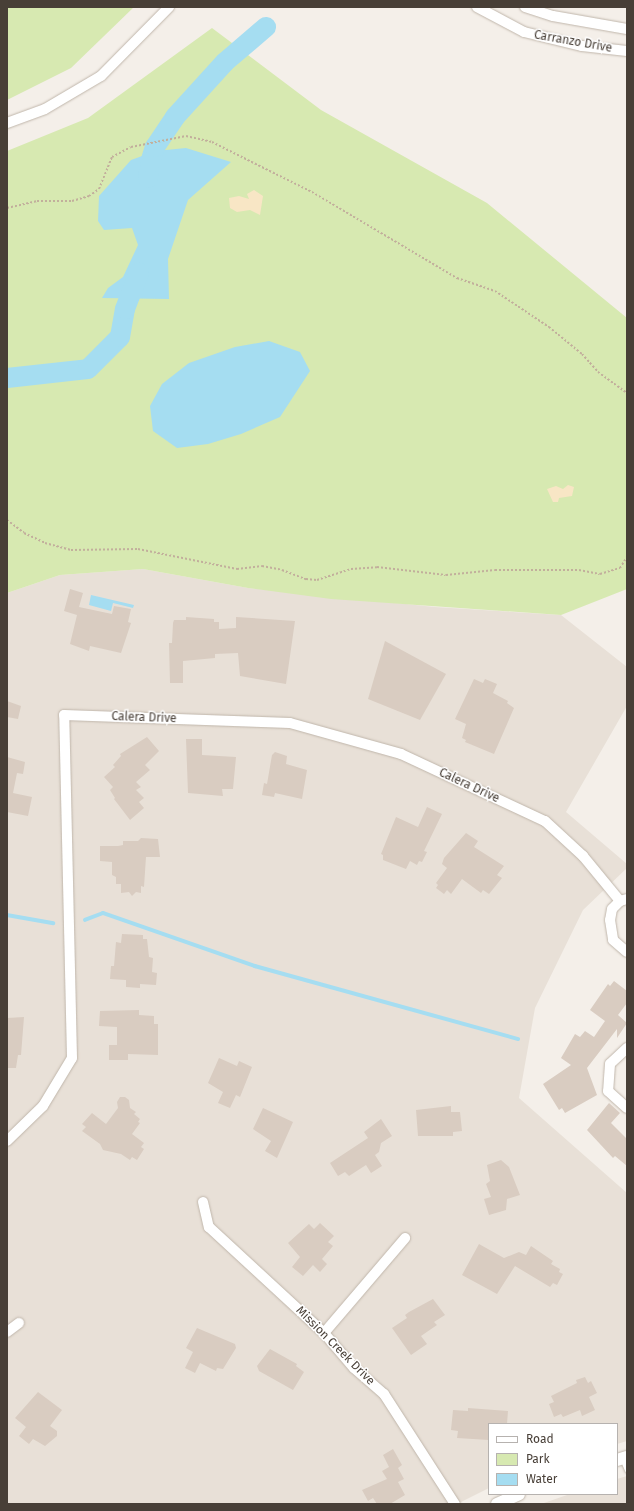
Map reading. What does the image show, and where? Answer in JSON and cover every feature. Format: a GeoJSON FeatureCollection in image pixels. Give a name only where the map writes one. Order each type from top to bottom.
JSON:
{"type":"FeatureCollection","features":[{"type":"Feature","properties":{"kind":"street"},"geometry":{"type":"LineString","coordinates":[[7,123],[45,109],[100,76],[169,7]]}},
{"type":"Feature","properties":{"kind":"street","name":"Carranzo Drive"},"geometry":{"type":"LineString","coordinates":[[477,7],[524,32],[582,46],[627,51]]}},
{"type":"Feature","properties":{"kind":"street","name":"Carranzo Drive"},"geometry":{"type":"LineString","coordinates":[[525,7],[553,16],[627,29]]}},
{"type":"Feature","properties":{"kind":"street","name":"Calera Drive"},"geometry":{"type":"LineString","coordinates":[[7,1141],[44,1106],[72,1058],[64,715],[290,723],[401,754],[545,822],[583,856],[623,900],[612,909],[610,930],[613,940],[627,952]]}},
{"type":"Feature","properties":{"kind":"street"},"geometry":{"type":"LineString","coordinates":[[627,1048],[610,1064],[608,1091],[627,1108]]}},
{"type":"Feature","properties":{"kind":"street","name":"Mission Creek Drive"},"geometry":{"type":"LineString","coordinates":[[203,1202],[209,1227],[324,1333],[354,1368],[384,1394],[455,1504]]}},
{"type":"Feature","properties":{"kind":"street"},"geometry":{"type":"LineString","coordinates":[[324,1333],[405,1238]]}},
{"type":"Feature","properties":{"kind":"street"},"geometry":{"type":"LineString","coordinates":[[7,1332],[19,1323]]}},
{"type":"Feature","properties":{"kind":"street"},"geometry":{"type":"LineString","coordinates":[[497,1504],[517,1495]]}},
{"type":"Feature","properties":{"kind":"lane"},"geometry":{"type":"LineString","coordinates":[[622,1458],[627,1470]]}},
{"type":"Feature","properties":{"kind":"path"},"geometry":{"type":"LineString","coordinates":[[7,208],[37,201],[72,201],[89,196],[99,189],[112,157],[131,147],[172,137],[186,136],[212,142],[312,192],[457,278],[495,291],[549,327],[573,346],[598,372],[627,393]]}},
{"type":"Feature","properties":{"kind":"path"},"geometry":{"type":"LineString","coordinates":[[7,520],[24,533],[45,543],[71,550],[138,549],[237,569],[262,566],[276,568],[306,580],[317,580],[351,569],[377,567],[446,575],[495,570],[579,570],[600,574],[620,568],[627,557]]}},
{"type":"Feature","properties":{"kind":"shaded area"},"geometry":{"type":"Polygon","coordinates":[[[143,569],[248,588],[435,607],[561,615],[627,667],[627,706],[566,812],[627,864],[627,868],[583,910],[535,1008],[519,1098],[627,1193],[627,1441],[618,1444],[618,1423],[488,1423],[488,1488],[457,1504],[7,1504],[7,593],[60,575],[143,569]]]}},
{"type":"Feature","properties":{"kind":"shaded area"},"geometry":{"type":"Polygon","coordinates":[[[627,1476],[627,1504],[541,1504],[567,1495],[618,1495],[618,1479],[627,1476]]]}},
{"type":"Feature","properties":{"kind":"green space"},"geometry":{"type":"Polygon","coordinates":[[[7,7],[134,7],[71,68],[7,100],[7,7]]]}},
{"type":"Feature","properties":{"kind":"green space"},"geometry":{"type":"Polygon","coordinates":[[[212,28],[321,110],[487,203],[627,318],[627,589],[561,615],[331,599],[248,588],[143,569],[60,575],[7,593],[7,151],[88,118],[212,28]]]}},
{"type":"Feature","properties":{"kind":"sand"},"geometry":{"type":"Polygon","coordinates":[[[254,190],[263,196],[260,215],[250,210],[237,212],[230,208],[229,198],[239,196],[249,199],[247,194],[254,190]]]}},
{"type":"Feature","properties":{"kind":"sand"},"geometry":{"type":"Polygon","coordinates":[[[568,485],[574,487],[572,496],[559,498],[558,502],[553,502],[547,489],[556,486],[563,489],[568,485]]]}},
{"type":"Feature","properties":{"kind":"water"},"geometry":{"type":"Polygon","coordinates":[[[186,148],[231,162],[188,200],[168,259],[169,299],[102,298],[108,288],[123,277],[138,245],[132,228],[104,230],[98,221],[99,196],[131,160],[156,151],[186,148]]]}},
{"type":"Feature","properties":{"kind":"water"},"geometry":{"type":"Polygon","coordinates":[[[269,341],[300,352],[310,371],[280,417],[241,434],[208,444],[177,448],[153,431],[150,406],[162,384],[189,363],[235,347],[269,341]]]}},
{"type":"Feature","properties":{"kind":"water"},"geometry":{"type":"Polygon","coordinates":[[[91,595],[134,605],[133,608],[113,603],[111,611],[89,605],[91,595]]]}},
{"type":"Feature","properties":{"kind":"building"},"geometry":{"type":"Polygon","coordinates":[[[70,589],[83,593],[79,607],[112,614],[114,606],[131,609],[128,622],[131,623],[121,653],[90,646],[89,651],[70,644],[77,615],[64,611],[70,589]]]}},
{"type":"Feature","properties":{"kind":"building"},"geometry":{"type":"Polygon","coordinates":[[[186,617],[214,619],[214,622],[219,622],[219,629],[236,628],[236,617],[295,621],[286,684],[240,676],[238,653],[215,654],[215,658],[183,661],[183,683],[170,683],[169,643],[172,643],[173,623],[174,620],[186,620],[186,617]]]}},
{"type":"Feature","properties":{"kind":"building"},"geometry":{"type":"Polygon","coordinates":[[[385,641],[446,674],[420,720],[368,699],[385,641]]]}},
{"type":"Feature","properties":{"kind":"building"},"geometry":{"type":"Polygon","coordinates":[[[474,679],[483,683],[485,679],[497,684],[493,693],[508,701],[507,703],[514,708],[494,754],[465,742],[466,740],[462,738],[466,724],[455,719],[474,679]]]}},
{"type":"Feature","properties":{"kind":"building"},"geometry":{"type":"Polygon","coordinates":[[[7,701],[21,706],[18,719],[7,717],[7,701]]]}},
{"type":"Feature","properties":{"kind":"building"},"geometry":{"type":"Polygon","coordinates":[[[147,737],[159,751],[145,765],[150,770],[136,782],[141,787],[136,790],[144,798],[139,802],[144,808],[130,820],[114,799],[115,798],[110,790],[113,787],[104,777],[115,767],[113,765],[121,756],[120,754],[147,737]]]}},
{"type":"Feature","properties":{"kind":"building"},"geometry":{"type":"Polygon","coordinates":[[[186,739],[202,739],[202,755],[236,757],[233,789],[222,789],[223,796],[188,793],[186,739]]]}},
{"type":"Feature","properties":{"kind":"building"},"geometry":{"type":"Polygon","coordinates":[[[275,752],[287,756],[286,764],[307,770],[302,799],[275,793],[274,797],[262,795],[264,783],[267,784],[272,755],[275,752]]]}},
{"type":"Feature","properties":{"kind":"building"},"geometry":{"type":"Polygon","coordinates":[[[7,757],[25,762],[23,774],[17,773],[13,793],[32,797],[28,816],[7,812],[7,757]]]}},
{"type":"Feature","properties":{"kind":"building"},"geometry":{"type":"Polygon","coordinates":[[[427,807],[442,814],[424,851],[427,852],[422,862],[419,861],[417,865],[410,861],[406,869],[383,860],[383,855],[381,854],[396,817],[418,827],[427,807]]]}},
{"type":"Feature","properties":{"kind":"building"},"geometry":{"type":"Polygon","coordinates":[[[466,833],[478,841],[474,847],[504,866],[497,875],[502,878],[489,894],[483,890],[481,893],[462,879],[451,894],[447,890],[444,894],[436,888],[438,885],[436,883],[447,868],[442,864],[444,858],[466,833]]]}},
{"type":"Feature","properties":{"kind":"building"},"geometry":{"type":"Polygon","coordinates":[[[141,838],[158,839],[160,857],[146,857],[144,887],[141,886],[141,893],[136,892],[132,896],[129,892],[121,893],[121,884],[116,884],[116,877],[112,875],[112,862],[100,861],[100,846],[118,846],[123,845],[123,841],[138,841],[141,838]]]}},
{"type":"Feature","properties":{"kind":"building"},"geometry":{"type":"Polygon","coordinates":[[[122,934],[143,935],[143,939],[147,939],[149,957],[153,958],[152,972],[157,973],[156,985],[140,984],[140,988],[126,987],[126,980],[110,979],[111,966],[114,966],[116,942],[121,943],[122,934]]]}},
{"type":"Feature","properties":{"kind":"building"},"geometry":{"type":"Polygon","coordinates":[[[614,981],[627,991],[627,1003],[618,1015],[627,1023],[617,1038],[617,1029],[587,1068],[597,1095],[565,1113],[562,1108],[559,1110],[543,1084],[571,1065],[561,1058],[575,1034],[580,1037],[585,1031],[594,1037],[605,1021],[590,1010],[608,984],[610,986],[614,981]]]}},
{"type":"Feature","properties":{"kind":"building"},"geometry":{"type":"Polygon","coordinates":[[[139,1010],[139,1015],[154,1016],[154,1024],[158,1024],[158,1055],[128,1054],[128,1060],[109,1060],[109,1045],[117,1045],[117,1027],[99,1026],[100,1011],[139,1010]]]}},
{"type":"Feature","properties":{"kind":"building"},"geometry":{"type":"Polygon","coordinates":[[[24,1017],[21,1055],[18,1055],[16,1068],[7,1068],[7,1018],[24,1017]]]}},
{"type":"Feature","properties":{"kind":"building"},"geometry":{"type":"Polygon","coordinates":[[[219,1058],[237,1066],[239,1061],[252,1067],[240,1097],[236,1095],[230,1108],[218,1103],[223,1092],[208,1083],[219,1058]]]}},
{"type":"Feature","properties":{"kind":"building"},"geometry":{"type":"Polygon","coordinates":[[[120,1097],[125,1097],[129,1100],[130,1108],[136,1112],[134,1114],[140,1119],[138,1122],[140,1123],[132,1134],[144,1143],[141,1147],[144,1149],[137,1160],[132,1157],[130,1160],[121,1154],[103,1150],[100,1144],[82,1131],[86,1127],[82,1124],[92,1113],[106,1124],[118,1108],[117,1102],[120,1097]]]}},
{"type":"Feature","properties":{"kind":"building"},"geometry":{"type":"Polygon","coordinates":[[[609,1103],[620,1113],[611,1123],[627,1139],[627,1166],[615,1156],[613,1158],[587,1130],[609,1103]]]}},
{"type":"Feature","properties":{"kind":"building"},"geometry":{"type":"Polygon","coordinates":[[[451,1106],[451,1112],[460,1112],[462,1131],[453,1132],[453,1136],[418,1136],[416,1110],[451,1106]]]}},
{"type":"Feature","properties":{"kind":"building"},"geometry":{"type":"Polygon","coordinates":[[[263,1108],[293,1122],[277,1158],[265,1151],[271,1141],[253,1129],[263,1108]]]}},
{"type":"Feature","properties":{"kind":"building"},"geometry":{"type":"Polygon","coordinates":[[[381,1119],[392,1136],[381,1143],[379,1152],[375,1155],[382,1166],[371,1173],[366,1165],[349,1176],[345,1172],[338,1176],[330,1163],[368,1138],[364,1132],[381,1119]]]}},
{"type":"Feature","properties":{"kind":"building"},"geometry":{"type":"Polygon","coordinates":[[[501,1160],[509,1167],[520,1195],[507,1199],[506,1210],[489,1215],[484,1199],[491,1197],[486,1184],[490,1181],[487,1165],[501,1160]]]}},
{"type":"Feature","properties":{"kind":"building"},"geometry":{"type":"Polygon","coordinates":[[[320,1223],[334,1236],[328,1242],[333,1246],[322,1259],[327,1264],[320,1272],[313,1265],[303,1276],[292,1267],[300,1257],[288,1243],[309,1224],[314,1229],[320,1223]]]}},
{"type":"Feature","properties":{"kind":"building"},"geometry":{"type":"Polygon","coordinates":[[[479,1244],[504,1258],[519,1252],[526,1255],[531,1246],[553,1261],[551,1264],[560,1269],[559,1272],[563,1274],[557,1285],[553,1283],[550,1287],[515,1266],[497,1294],[462,1275],[479,1244]]]}},
{"type":"Feature","properties":{"kind":"building"},"geometry":{"type":"Polygon","coordinates":[[[433,1299],[445,1315],[434,1322],[437,1325],[421,1336],[427,1344],[411,1355],[392,1328],[407,1318],[405,1315],[409,1312],[433,1299]]]}},
{"type":"Feature","properties":{"kind":"building"},"geometry":{"type":"Polygon","coordinates":[[[197,1328],[235,1344],[236,1348],[223,1369],[217,1368],[216,1371],[200,1363],[195,1373],[185,1368],[193,1352],[186,1348],[197,1328]]]}},
{"type":"Feature","properties":{"kind":"building"},"geometry":{"type":"Polygon","coordinates":[[[270,1349],[297,1364],[296,1366],[304,1372],[293,1390],[259,1371],[257,1366],[270,1349]]]}},
{"type":"Feature","properties":{"kind":"building"},"geometry":{"type":"Polygon","coordinates":[[[585,1377],[588,1383],[591,1381],[597,1393],[589,1397],[595,1410],[582,1416],[580,1410],[563,1417],[561,1414],[554,1417],[549,1404],[554,1402],[551,1396],[577,1383],[576,1380],[585,1377]]]}},
{"type":"Feature","properties":{"kind":"building"},"geometry":{"type":"Polygon","coordinates":[[[38,1392],[62,1410],[50,1426],[57,1431],[57,1436],[45,1446],[33,1439],[29,1444],[19,1436],[26,1427],[15,1418],[38,1392]]]}},
{"type":"Feature","properties":{"kind":"building"},"geometry":{"type":"Polygon","coordinates":[[[468,1408],[508,1411],[507,1423],[488,1423],[488,1440],[457,1438],[458,1431],[451,1430],[453,1410],[468,1411],[468,1408]]]}},
{"type":"Feature","properties":{"kind":"building"},"geometry":{"type":"Polygon","coordinates":[[[393,1449],[402,1465],[398,1468],[404,1479],[398,1482],[405,1495],[390,1504],[377,1504],[373,1498],[368,1501],[362,1490],[387,1479],[382,1471],[389,1467],[383,1455],[393,1449]]]}},
{"type":"Feature","properties":{"kind":"waterway"},"geometry":{"type":"LineString","coordinates":[[148,178],[150,163],[155,147],[175,117],[225,62],[266,27]]}},
{"type":"Feature","properties":{"kind":"waterway"},"geometry":{"type":"LineString","coordinates":[[7,378],[88,369],[120,337],[125,309],[139,273]]}},
{"type":"Feature","properties":{"kind":"waterway"},"geometry":{"type":"LineString","coordinates":[[85,920],[103,913],[255,966],[518,1039]]}},
{"type":"Feature","properties":{"kind":"waterway"},"geometry":{"type":"LineString","coordinates":[[7,915],[53,923]]}}]}
